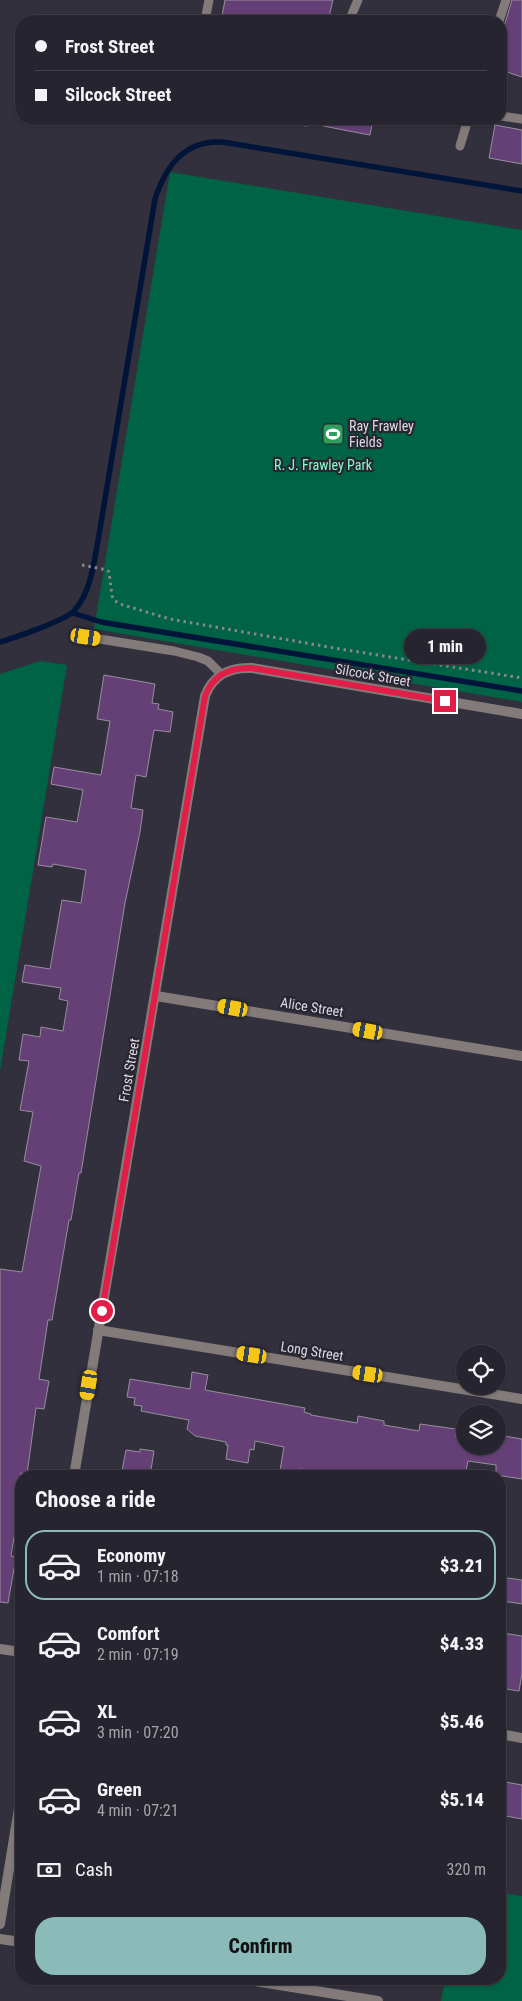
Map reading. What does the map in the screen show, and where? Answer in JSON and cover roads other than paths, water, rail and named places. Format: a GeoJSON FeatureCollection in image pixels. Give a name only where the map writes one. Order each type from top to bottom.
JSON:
{"type":"FeatureCollection","features":[{"type":"Feature","properties":{"kind":"street","name":"Silcock Street"},"geometry":{"type":"LineString","coordinates":[[220,674],[240,667],[252,668],[522,714]]}},
{"type":"Feature","properties":{"kind":"street","name":"Frost Street"},"geometry":{"type":"LineString","coordinates":[[75,1470],[205,696],[208,688],[220,674]]}},
{"type":"Feature","properties":{"kind":"street","name":"Alice Street"},"geometry":{"type":"LineString","coordinates":[[156,996],[522,1056]]}},
{"type":"Feature","properties":{"kind":"street","name":"Long Street"},"geometry":{"type":"LineString","coordinates":[[98,1330],[522,1399]]}},
{"type":"Feature","properties":{"kind":"street"},"geometry":{"type":"LineString","coordinates":[[0,1649],[15,1651]]}},
{"type":"Feature","properties":{"kind":"street"},"geometry":{"type":"LineString","coordinates":[[506,1735],[522,1738]]}},
{"type":"Feature","properties":{"kind":"street"},"geometry":{"type":"LineString","coordinates":[[0,1924],[15,1833]]}},
{"type":"Feature","properties":{"kind":"street"},"geometry":{"type":"LineString","coordinates":[[0,1939],[15,1941]]}},
{"type":"Feature","properties":{"kind":"street"},"geometry":{"type":"LineString","coordinates":[[279,1985],[378,2001]]}},
{"type":"Feature","properties":{"kind":"lane"},"geometry":{"type":"LineString","coordinates":[[206,15],[209,0]]}},
{"type":"Feature","properties":{"kind":"lane"},"geometry":{"type":"LineString","coordinates":[[352,15],[358,0]]}},
{"type":"Feature","properties":{"kind":"lane"},"geometry":{"type":"LineString","coordinates":[[501,15],[506,0]]}},
{"type":"Feature","properties":{"kind":"lane"},"geometry":{"type":"LineString","coordinates":[[507,117],[522,119]]}},
{"type":"Feature","properties":{"kind":"lane"},"geometry":{"type":"LineString","coordinates":[[460,146],[466,125]]}},
{"type":"Feature","properties":{"kind":"lane"},"geometry":{"type":"LineString","coordinates":[[86,637],[174,651],[198,657],[208,661],[220,674]]}},
{"type":"Feature","properties":{"kind":"waterway"},"geometry":{"type":"LineString","coordinates":[[0,642],[69,615],[80,603],[89,585],[94,565],[155,199],[165,176],[178,157],[197,145],[222,142],[522,191]]}},
{"type":"Feature","properties":{"kind":"waterway"},"geometry":{"type":"LineString","coordinates":[[73,613],[101,622],[522,691]]}},
{"type":"Feature","properties":{"kind":"place","name":"Ray Frawley Fields"},"geometry":{"type":"Point","coordinates":[333,434]}},
{"type":"Feature","properties":{"kind":"park label","name":"R. J. Frawley Park"},"geometry":{"type":"Point","coordinates":[323,465]}}]}
